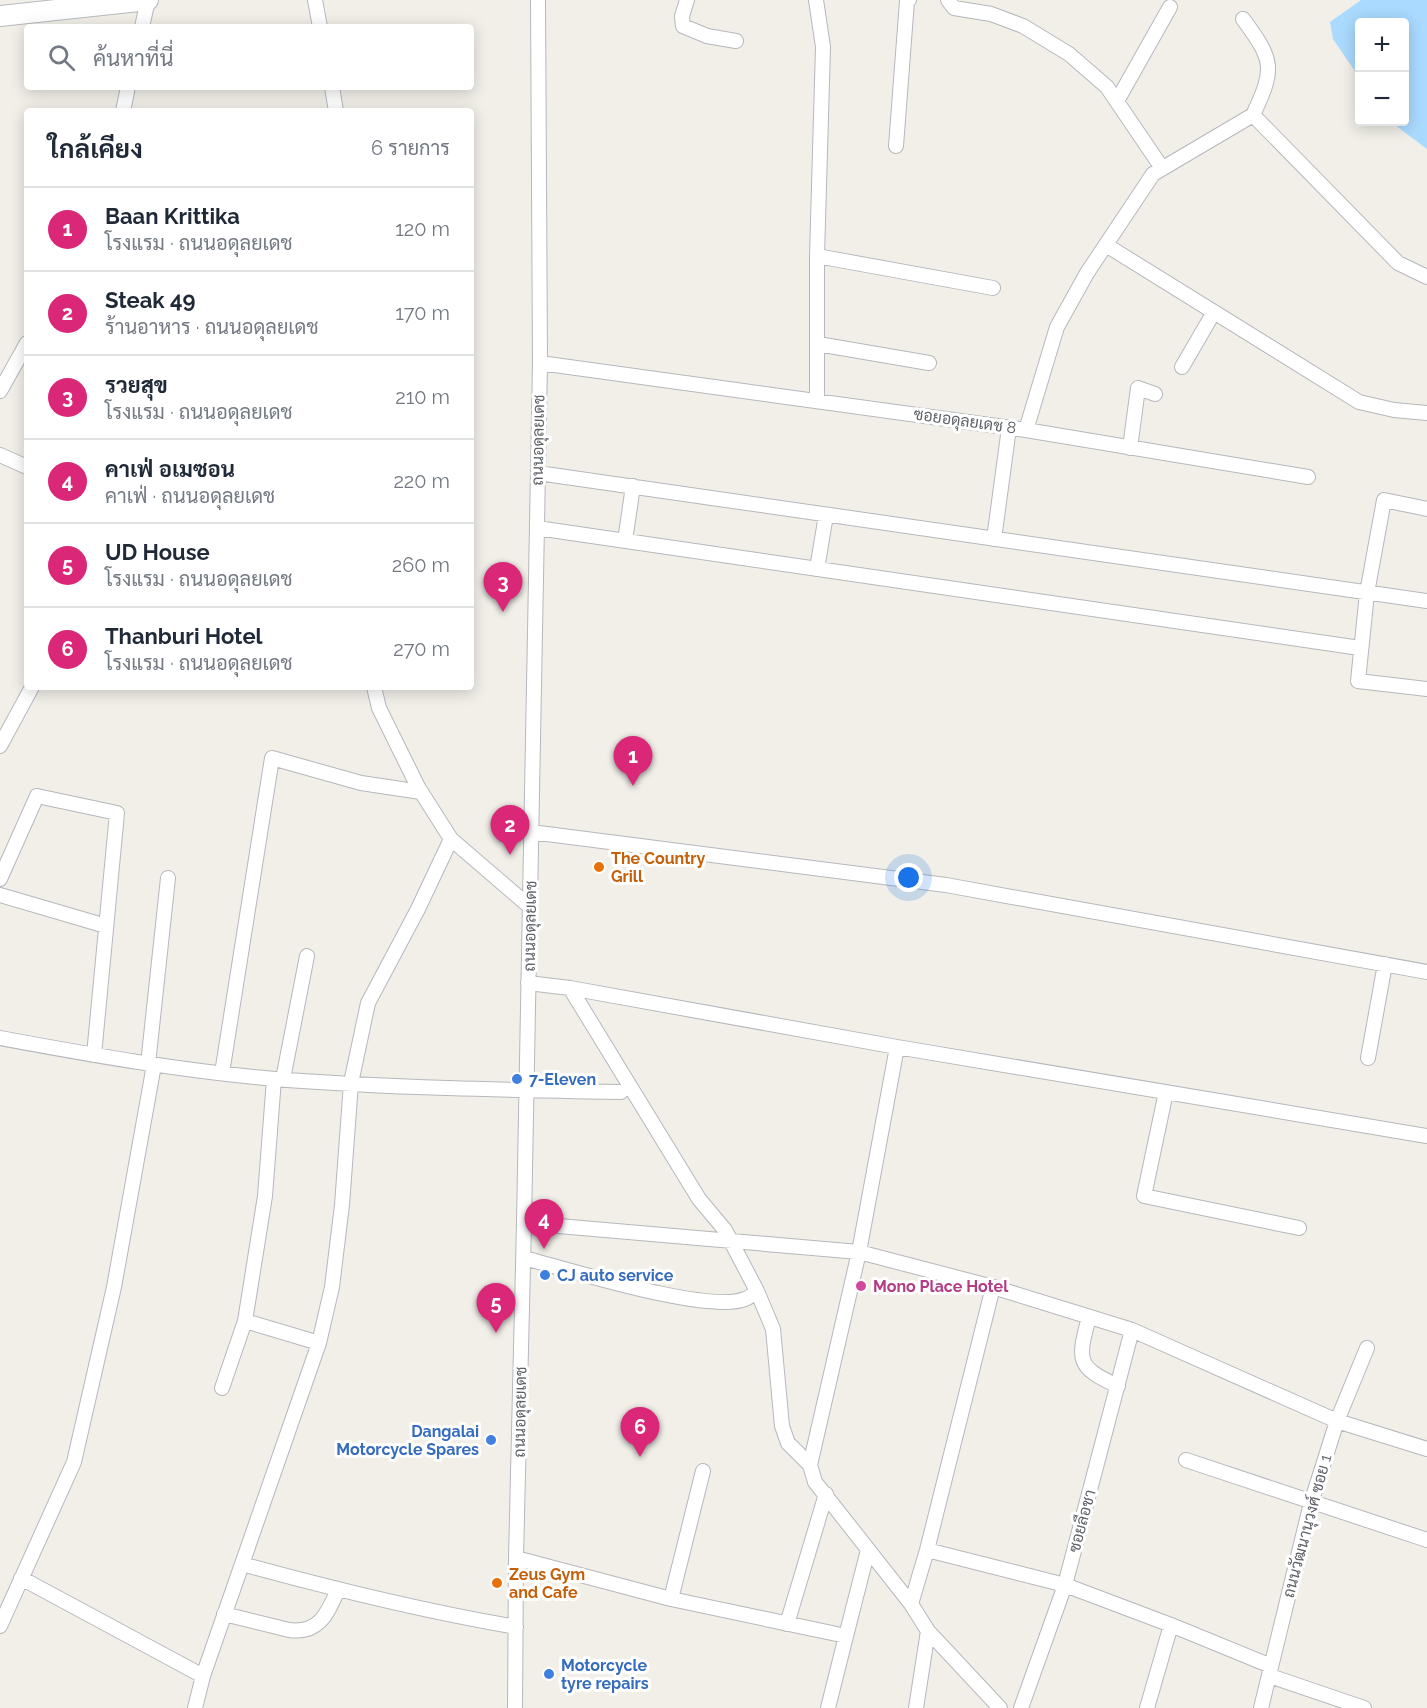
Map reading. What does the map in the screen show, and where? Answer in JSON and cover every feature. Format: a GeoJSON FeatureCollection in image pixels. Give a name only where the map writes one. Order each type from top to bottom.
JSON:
{"type":"FeatureCollection","features":[{"type":"Feature","properties":{"kind":"street"},"geometry":{"type":"LineString","coordinates":[[0,16],[148,0],[143,24]]}},
{"type":"Feature","properties":{"kind":"street"},"geometry":{"type":"LineString","coordinates":[[315,0],[319,24]]}},
{"type":"Feature","properties":{"kind":"street","name":"ถนนอดุลยเดช"},"geometry":{"type":"LineString","coordinates":[[515,1708],[540,363],[538,0]]}},
{"type":"Feature","properties":{"kind":"street"},"geometry":{"type":"LineString","coordinates":[[687,0],[682,16],[683,26],[707,36],[736,41]]}},
{"type":"Feature","properties":{"kind":"street"},"geometry":{"type":"LineString","coordinates":[[816,0],[823,47],[817,256],[817,400]]}},
{"type":"Feature","properties":{"kind":"street"},"geometry":{"type":"LineString","coordinates":[[896,146],[907,1],[909,0]]}},
{"type":"Feature","properties":{"kind":"street"},"geometry":{"type":"LineString","coordinates":[[948,0],[954,8],[991,14],[1023,26],[1069,54],[1107,87],[1162,168]]}},
{"type":"Feature","properties":{"kind":"street"},"geometry":{"type":"LineString","coordinates":[[1117,102],[1170,7]]}},
{"type":"Feature","properties":{"kind":"street"},"geometry":{"type":"LineString","coordinates":[[1243,19],[1263,47],[1269,67],[1267,85],[1253,115],[1398,263],[1427,277]]}},
{"type":"Feature","properties":{"kind":"street"},"geometry":{"type":"LineString","coordinates":[[124,108],[127,90]]}},
{"type":"Feature","properties":{"kind":"street"},"geometry":{"type":"LineString","coordinates":[[332,90],[336,108]]}},
{"type":"Feature","properties":{"kind":"street","name":"ซอยอดุลยเดช 8"},"geometry":{"type":"LineString","coordinates":[[540,363],[1026,430],[1057,327],[1087,273],[1153,174],[1253,115]]}},
{"type":"Feature","properties":{"kind":"street"},"geometry":{"type":"LineString","coordinates":[[1106,245],[1359,402],[1394,410],[1427,413]]}},
{"type":"Feature","properties":{"kind":"street"},"geometry":{"type":"LineString","coordinates":[[817,256],[993,288]]}},
{"type":"Feature","properties":{"kind":"street"},"geometry":{"type":"LineString","coordinates":[[1182,367],[1214,312]]}},
{"type":"Feature","properties":{"kind":"street"},"geometry":{"type":"LineString","coordinates":[[818,345],[929,363]]}},
{"type":"Feature","properties":{"kind":"street"},"geometry":{"type":"LineString","coordinates":[[0,391],[24,348]]}},
{"type":"Feature","properties":{"kind":"street"},"geometry":{"type":"LineString","coordinates":[[1130,448],[1138,388],[1155,394]]}},
{"type":"Feature","properties":{"kind":"street"},"geometry":{"type":"LineString","coordinates":[[994,539],[1009,428]]}},
{"type":"Feature","properties":{"kind":"street"},"geometry":{"type":"LineString","coordinates":[[1026,430],[1308,477]]}},
{"type":"Feature","properties":{"kind":"street"},"geometry":{"type":"LineString","coordinates":[[0,455],[24,466]]}},
{"type":"Feature","properties":{"kind":"street"},"geometry":{"type":"LineString","coordinates":[[538,472],[1427,601]]}},
{"type":"Feature","properties":{"kind":"street"},"geometry":{"type":"LineString","coordinates":[[626,541],[633,486]]}},
{"type":"Feature","properties":{"kind":"street"},"geometry":{"type":"LineString","coordinates":[[1427,509],[1384,500],[1367,593],[1358,681],[1427,689]]}},
{"type":"Feature","properties":{"kind":"street"},"geometry":{"type":"LineString","coordinates":[[817,569],[826,514]]}},
{"type":"Feature","properties":{"kind":"street"},"geometry":{"type":"LineString","coordinates":[[537,528],[1360,648]]}},
{"type":"Feature","properties":{"kind":"street"},"geometry":{"type":"LineString","coordinates":[[0,746],[30,690]]}},
{"type":"Feature","properties":{"kind":"street"},"geometry":{"type":"LineString","coordinates":[[375,690],[379,708],[421,792],[451,839],[530,907]]}},
{"type":"Feature","properties":{"kind":"street"},"geometry":{"type":"LineString","coordinates":[[222,1073],[272,758],[361,783],[421,792]]}},
{"type":"Feature","properties":{"kind":"street"},"geometry":{"type":"LineString","coordinates":[[0,879],[37,796],[117,813],[94,1055]]}},
{"type":"Feature","properties":{"kind":"street"},"geometry":{"type":"LineString","coordinates":[[531,832],[946,885],[1385,964],[1426,968]]}},
{"type":"Feature","properties":{"kind":"street"},"geometry":{"type":"LineString","coordinates":[[195,1708],[224,1614],[320,1343],[332,1287],[342,1205],[351,1083],[368,1003],[418,909],[451,839]]}},
{"type":"Feature","properties":{"kind":"street"},"geometry":{"type":"LineString","coordinates":[[0,1626],[74,1462],[114,1287],[151,1064],[168,878]]}},
{"type":"Feature","properties":{"kind":"street"},"geometry":{"type":"LineString","coordinates":[[0,895],[106,926]]}},
{"type":"Feature","properties":{"kind":"street"},"geometry":{"type":"LineString","coordinates":[[222,1388],[245,1321],[279,1079],[307,956]]}},
{"type":"Feature","properties":{"kind":"street"},"geometry":{"type":"LineString","coordinates":[[1368,1058],[1385,964]]}},
{"type":"Feature","properties":{"kind":"street"},"geometry":{"type":"LineString","coordinates":[[528,983],[570,988],[897,1047],[1427,1136]]}},
{"type":"Feature","properties":{"kind":"street"},"geometry":{"type":"LineString","coordinates":[[570,988],[699,1199],[725,1230],[757,1291],[773,1329],[782,1426],[788,1443],[810,1465],[815,1482],[911,1604],[928,1631],[1000,1708]]}},
{"type":"Feature","properties":{"kind":"street"},"geometry":{"type":"LineString","coordinates":[[0,1038],[151,1064],[279,1079],[621,1092]]}},
{"type":"Feature","properties":{"kind":"street"},"geometry":{"type":"LineString","coordinates":[[810,1465],[859,1252],[897,1047]]}},
{"type":"Feature","properties":{"kind":"street"},"geometry":{"type":"LineString","coordinates":[[1166,1092],[1144,1196],[1299,1228]]}},
{"type":"Feature","properties":{"kind":"street"},"geometry":{"type":"LineString","coordinates":[[524,1223],[859,1252],[993,1287],[1132,1330],[1337,1421],[1427,1449]]}},
{"type":"Feature","properties":{"kind":"street"},"geometry":{"type":"LineString","coordinates":[[524,1258],[683,1298],[733,1302],[746,1299],[757,1291]]}},
{"type":"Feature","properties":{"kind":"street"},"geometry":{"type":"LineString","coordinates":[[911,1604],[927,1550],[993,1287]]}},
{"type":"Feature","properties":{"kind":"street"},"geometry":{"type":"LineString","coordinates":[[1089,1317],[1082,1342],[1082,1356],[1085,1365],[1098,1377],[1118,1386]]}},
{"type":"Feature","properties":{"kind":"street"},"geometry":{"type":"LineString","coordinates":[[245,1321],[320,1343]]}},
{"type":"Feature","properties":{"kind":"street","name":"ซอยลือชา"},"geometry":{"type":"LineString","coordinates":[[1021,1708],[1065,1586],[1132,1330]]}},
{"type":"Feature","properties":{"kind":"street","name":"ถนนวัฒนานุวงศ์ ซอย 1"},"geometry":{"type":"LineString","coordinates":[[1261,1708],[1311,1503],[1337,1421],[1367,1348]]}},
{"type":"Feature","properties":{"kind":"street"},"geometry":{"type":"LineString","coordinates":[[1186,1460],[1427,1540]]}},
{"type":"Feature","properties":{"kind":"street"},"geometry":{"type":"LineString","coordinates":[[671,1599],[703,1471]]}},
{"type":"Feature","properties":{"kind":"street"},"geometry":{"type":"LineString","coordinates":[[787,1624],[826,1494]]}},
{"type":"Feature","properties":{"kind":"street"},"geometry":{"type":"LineString","coordinates":[[828,1708],[868,1550]]}},
{"type":"Feature","properties":{"kind":"street"},"geometry":{"type":"LineString","coordinates":[[927,1550],[1065,1586],[1172,1625],[1270,1671],[1364,1708]]}},
{"type":"Feature","properties":{"kind":"street"},"geometry":{"type":"LineString","coordinates":[[516,1558],[671,1599],[846,1636]]}},
{"type":"Feature","properties":{"kind":"street"},"geometry":{"type":"LineString","coordinates":[[242,1564],[435,1613],[516,1627]]}},
{"type":"Feature","properties":{"kind":"street"},"geometry":{"type":"LineString","coordinates":[[21,1578],[203,1676]]}},
{"type":"Feature","properties":{"kind":"street"},"geometry":{"type":"LineString","coordinates":[[224,1614],[300,1632],[309,1630],[319,1623],[328,1612],[338,1590]]}},
{"type":"Feature","properties":{"kind":"street"},"geometry":{"type":"LineString","coordinates":[[1147,1708],[1172,1625]]}},
{"type":"Feature","properties":{"kind":"street"},"geometry":{"type":"LineString","coordinates":[[916,1708],[928,1631]]}},
{"type":"Feature","properties":{"kind":"water"},"geometry":{"type":"Polygon","coordinates":[[[1361,0],[1427,0],[1427,149],[1396,126],[1409,126],[1409,18],[1355,18],[1355,71],[1333,39],[1330,22],[1361,0]]]}},
{"type":"Feature","properties":{"kind":"place","name":"รวยสุข"},"geometry":{"type":"Point","coordinates":[503,612]}},
{"type":"Feature","properties":{"kind":"place","name":"Baan Krittika"},"geometry":{"type":"Point","coordinates":[633,786]}},
{"type":"Feature","properties":{"kind":"place","name":"Steak 49"},"geometry":{"type":"Point","coordinates":[510,855]}},
{"type":"Feature","properties":{"kind":"place","name":"The Country Grill"},"geometry":{"type":"Point","coordinates":[599,867]}},
{"type":"Feature","properties":{"kind":"place","name":"7-Eleven"},"geometry":{"type":"Point","coordinates":[517,1079]}},
{"type":"Feature","properties":{"kind":"place","name":"คาเฟ่ อเมซอน"},"geometry":{"type":"Point","coordinates":[544,1249]}},
{"type":"Feature","properties":{"kind":"place","name":"CJ auto service"},"geometry":{"type":"Point","coordinates":[545,1275]}},
{"type":"Feature","properties":{"kind":"place","name":"Mono Place Hotel"},"geometry":{"type":"Point","coordinates":[861,1286]}},
{"type":"Feature","properties":{"kind":"place","name":"UD House"},"geometry":{"type":"Point","coordinates":[496,1333]}},
{"type":"Feature","properties":{"kind":"place","name":"Dangalai Motorcycle Spares"},"geometry":{"type":"Point","coordinates":[491,1440]}},
{"type":"Feature","properties":{"kind":"place","name":"Thanburi Hotel"},"geometry":{"type":"Point","coordinates":[640,1457]}},
{"type":"Feature","properties":{"kind":"place","name":"Zeus Gym and Cafe"},"geometry":{"type":"Point","coordinates":[497,1583]}},
{"type":"Feature","properties":{"kind":"place","name":"Motorcycle tyre repairs"},"geometry":{"type":"Point","coordinates":[549,1674]}}]}
